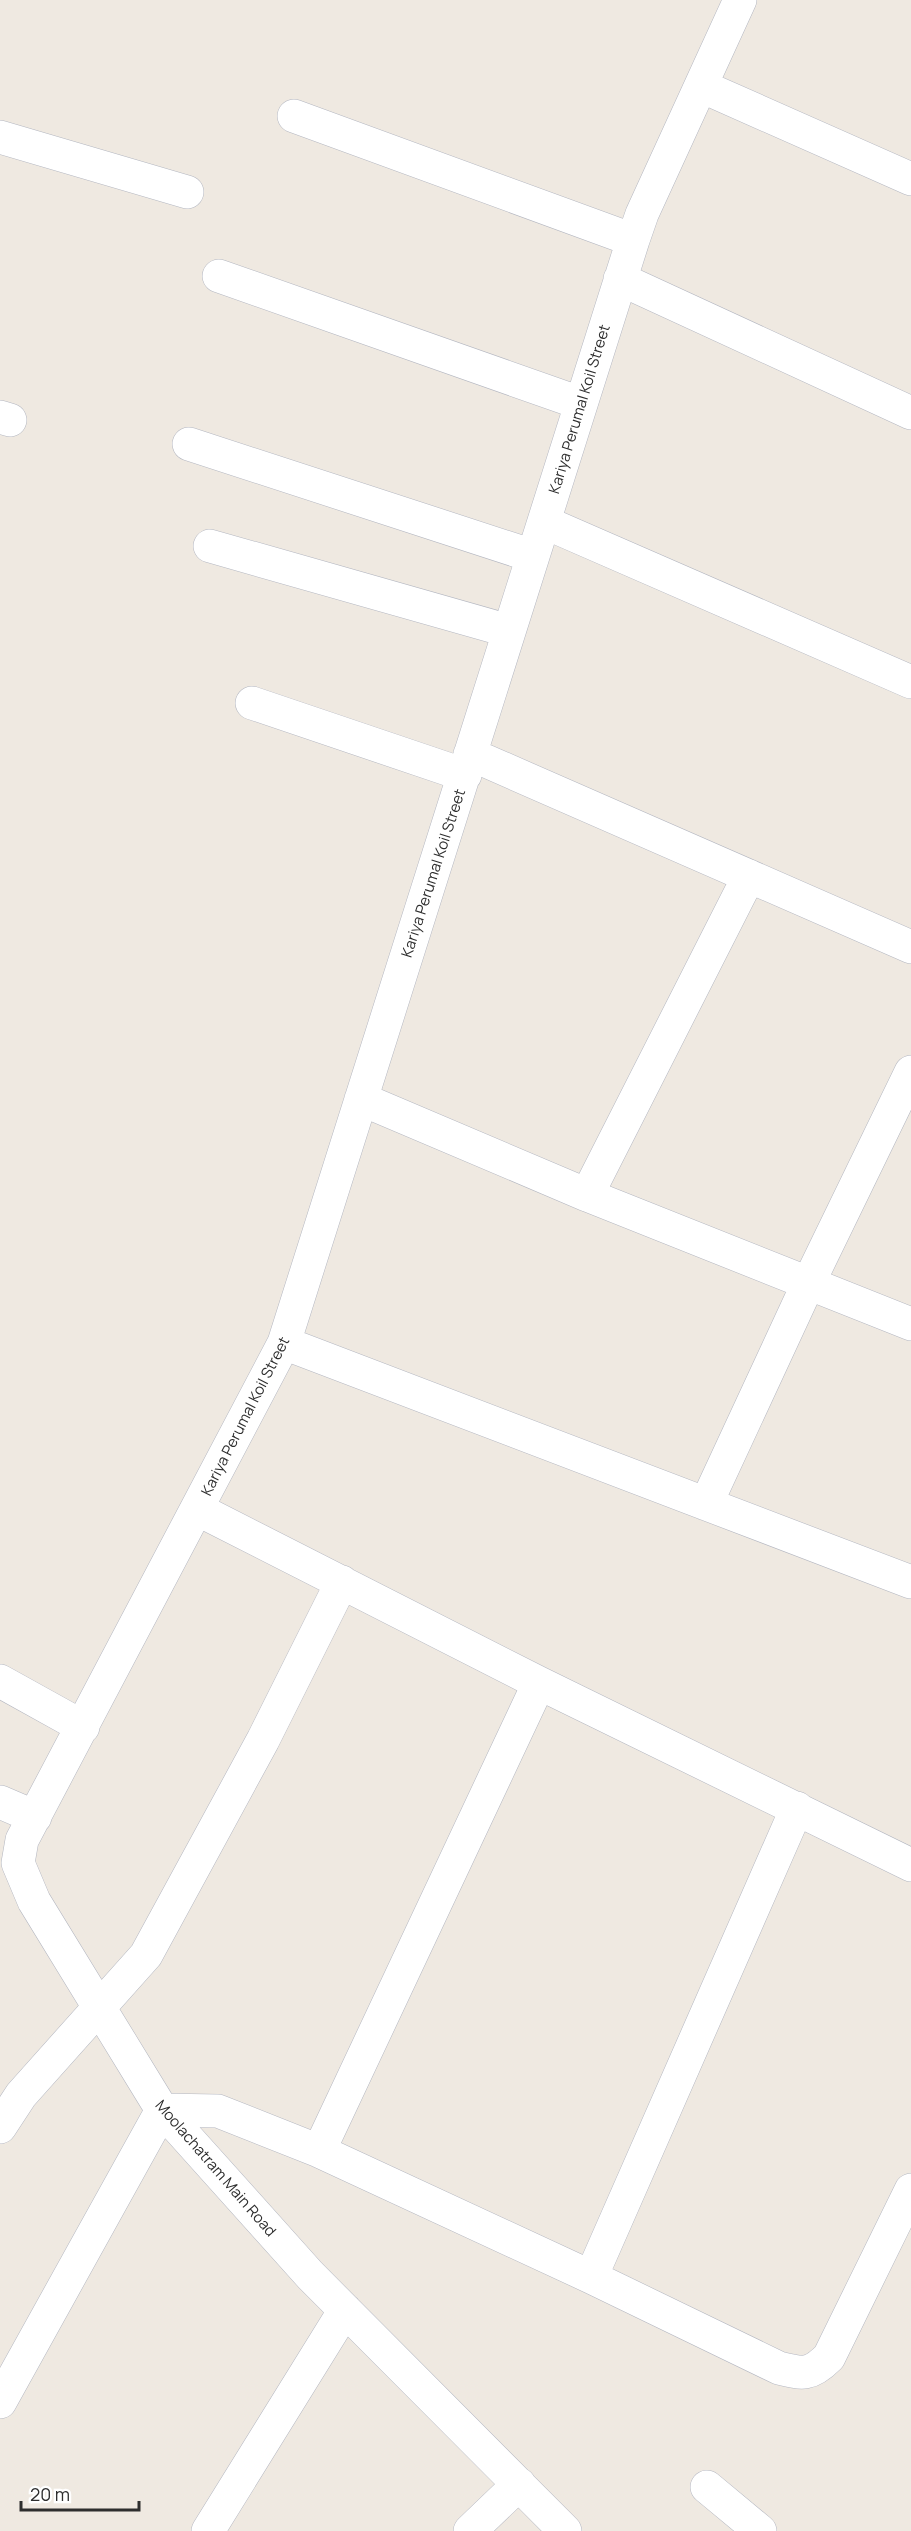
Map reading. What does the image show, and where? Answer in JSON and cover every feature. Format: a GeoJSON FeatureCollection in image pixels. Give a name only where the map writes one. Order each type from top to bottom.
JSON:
{"type":"FeatureCollection","features":[{"type":"Feature","properties":{"kind":"street","name":"Kariya Perumal Koil Street"},"geometry":{"type":"LineString","coordinates":[[83,1727],[284,1343],[633,240],[642,214],[740,0]]}},
{"type":"Feature","properties":{"kind":"street"},"geometry":{"type":"LineString","coordinates":[[701,86],[911,179]]}},
{"type":"Feature","properties":{"kind":"street"},"geometry":{"type":"LineString","coordinates":[[294,116],[633,240]]}},
{"type":"Feature","properties":{"kind":"street"},"geometry":{"type":"LineString","coordinates":[[0,137],[187,192]]}},
{"type":"Feature","properties":{"kind":"street"},"geometry":{"type":"LineString","coordinates":[[219,276],[580,404]]}},
{"type":"Feature","properties":{"kind":"street"},"geometry":{"type":"LineString","coordinates":[[620,279],[911,413]]}},
{"type":"Feature","properties":{"kind":"street"},"geometry":{"type":"LineString","coordinates":[[189,444],[532,556]]}},
{"type":"Feature","properties":{"kind":"street"},"geometry":{"type":"LineString","coordinates":[[544,522],[911,682]]}},
{"type":"Feature","properties":{"kind":"street"},"geometry":{"type":"LineString","coordinates":[[210,546],[509,631]]}},
{"type":"Feature","properties":{"kind":"street"},"geometry":{"type":"LineString","coordinates":[[252,703],[468,764],[749,876],[911,947]]}},
{"type":"Feature","properties":{"kind":"street"},"geometry":{"type":"LineString","coordinates":[[587,1195],[749,876]]}},
{"type":"Feature","properties":{"kind":"street"},"geometry":{"type":"LineString","coordinates":[[706,1504],[808,1284],[911,1072]]}},
{"type":"Feature","properties":{"kind":"street"},"geometry":{"type":"LineString","coordinates":[[361,1099],[587,1195],[911,1324]]}},
{"type":"Feature","properties":{"kind":"street"},"geometry":{"type":"LineString","coordinates":[[284,1343],[911,1582]]}},
{"type":"Feature","properties":{"kind":"street"},"geometry":{"type":"LineString","coordinates":[[197,1509],[539,1683],[911,1865]]}},
{"type":"Feature","properties":{"kind":"street"},"geometry":{"type":"LineString","coordinates":[[0,2127],[21,2095],[146,1955],[263,1740],[342,1582]]}},
{"type":"Feature","properties":{"kind":"street"},"geometry":{"type":"LineString","coordinates":[[0,1681],[83,1727],[22,1840],[18,1863],[0,1890]]}},
{"type":"Feature","properties":{"kind":"street"},"geometry":{"type":"LineString","coordinates":[[319,2151],[539,1683]]}},
{"type":"Feature","properties":{"kind":"street"},"geometry":{"type":"LineString","coordinates":[[0,1802],[35,1817]]}},
{"type":"Feature","properties":{"kind":"street"},"geometry":{"type":"LineString","coordinates":[[591,2277],[797,1808]]}},
{"type":"Feature","properties":{"kind":"street","name":"Moolachatram Main Road"},"geometry":{"type":"LineString","coordinates":[[18,1863],[34,1901],[162,2110],[310,2275],[565,2531]]}},
{"type":"Feature","properties":{"kind":"street"},"geometry":{"type":"LineString","coordinates":[[0,2402],[162,2110],[218,2111],[319,2151],[591,2277],[779,2368],[801,2374],[817,2369],[829,2358],[911,2190]]}},
{"type":"Feature","properties":{"kind":"street"},"geometry":{"type":"LineString","coordinates":[[208,2531],[345,2310]]}},
{"type":"Feature","properties":{"kind":"street"},"geometry":{"type":"LineString","coordinates":[[470,2531],[519,2484]]}},
{"type":"Feature","properties":{"kind":"street"},"geometry":{"type":"LineString","coordinates":[[707,2487],[760,2531]]}}]}
